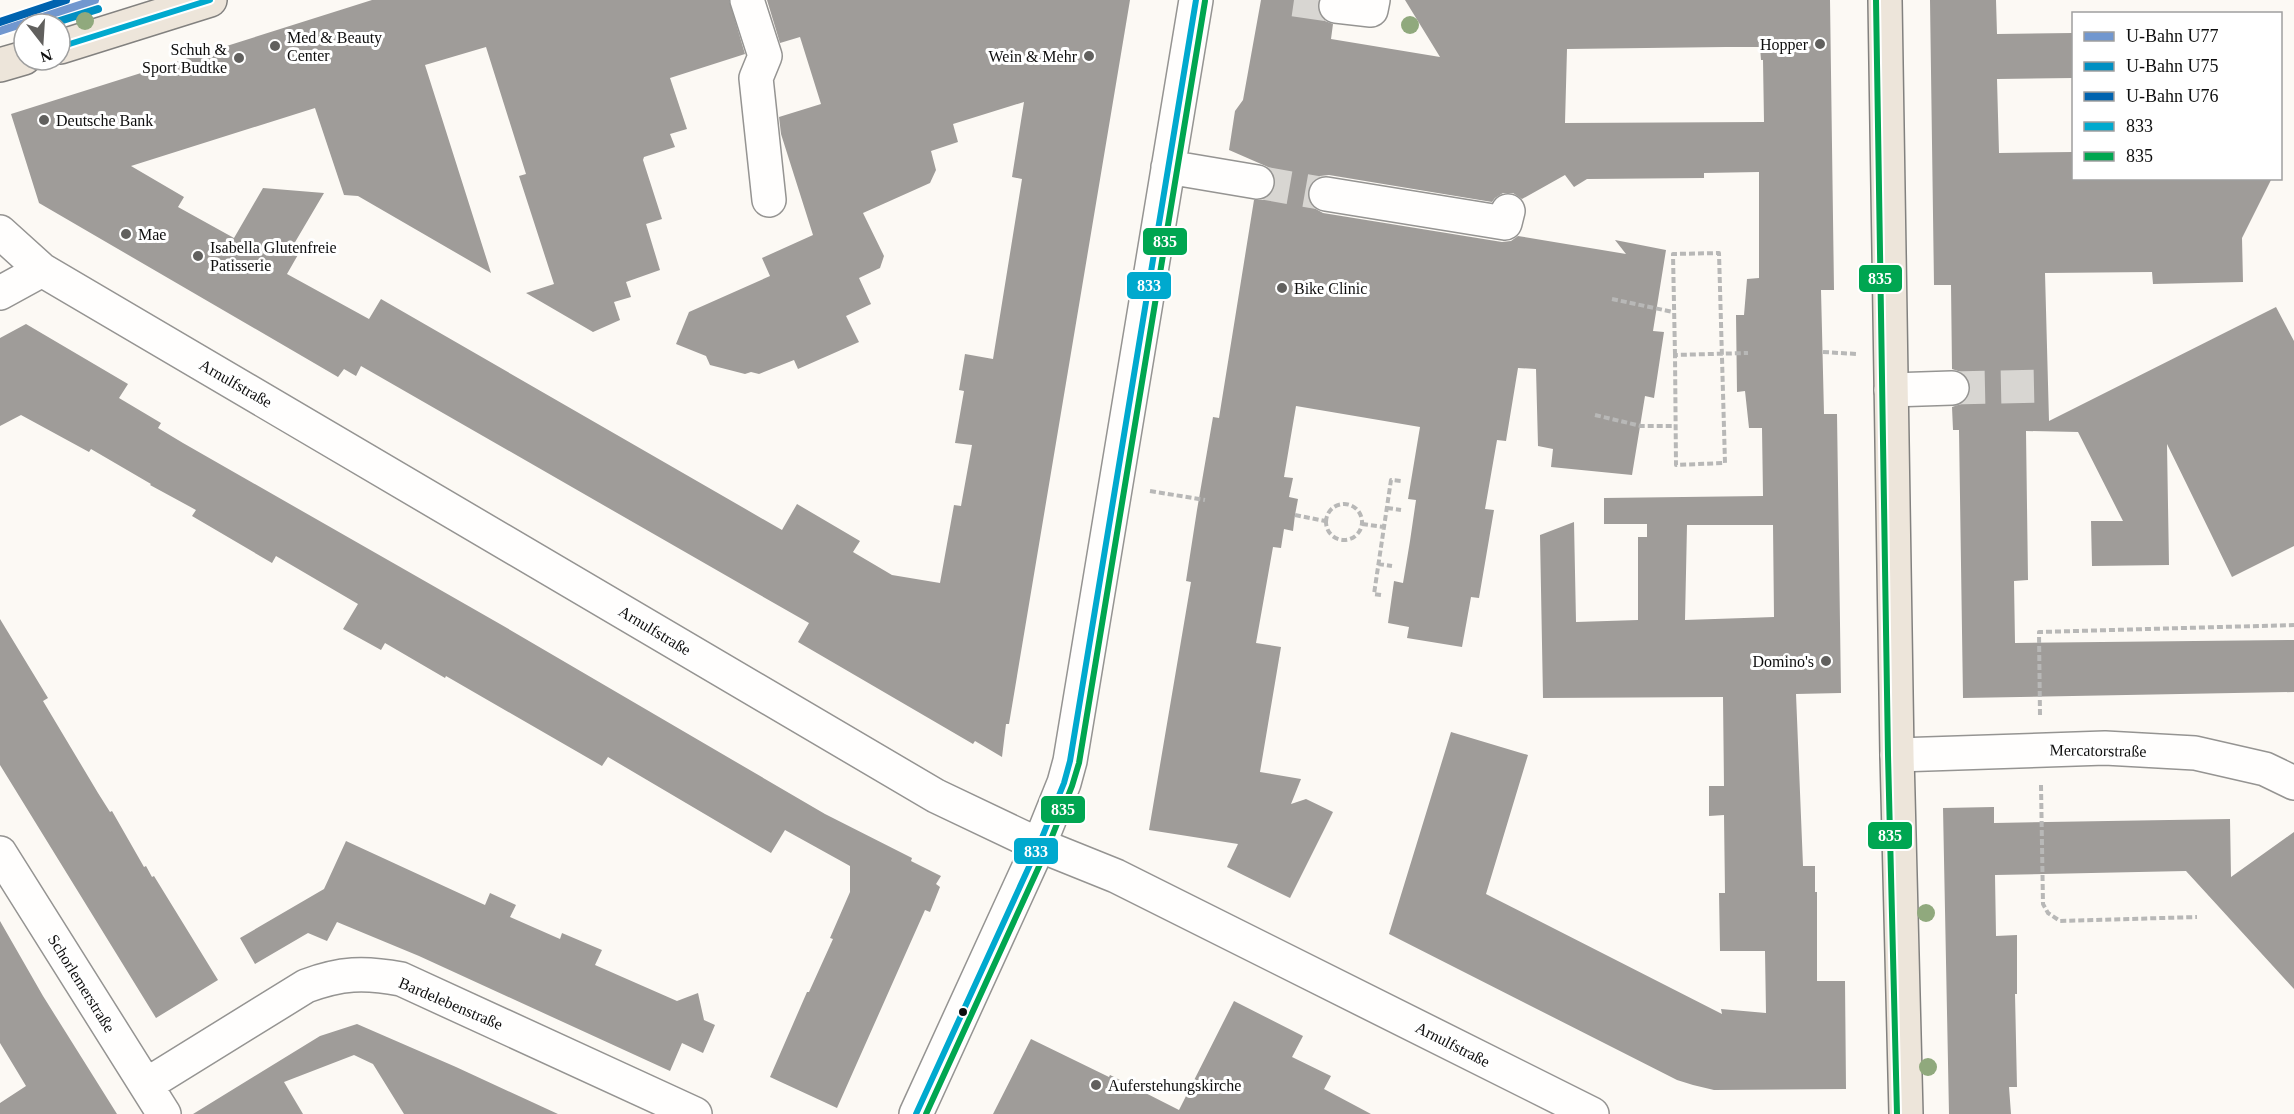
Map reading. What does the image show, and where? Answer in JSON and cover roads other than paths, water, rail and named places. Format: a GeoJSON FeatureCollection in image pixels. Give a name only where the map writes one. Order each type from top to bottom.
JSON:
{"type":"FeatureCollection","features":[{"type":"Feature","properties":{"kind":"main road"},"geometry":{"type":"LineString","coordinates":[[72,43],[210,0]]}},
{"type":"Feature","properties":{"kind":"main road"},"geometry":{"type":"LineString","coordinates":[[1885,0],[1897,755],[1906,1114]]}},
{"type":"Feature","properties":{"kind":"street"},"geometry":{"type":"LineString","coordinates":[[747,0],[765,56],[756,78],[769,200]]}},
{"type":"Feature","properties":{"kind":"street"},"geometry":{"type":"LineString","coordinates":[[916,1114],[1039,845],[1064,783],[1070,761],[1196,0]]}},
{"type":"Feature","properties":{"kind":"street"},"geometry":{"type":"LineString","coordinates":[[1336,6],[1371,10],[1373,0]]}},
{"type":"Feature","properties":{"kind":"street"},"geometry":{"type":"LineString","coordinates":[[1168,167],[1257,182]]}},
{"type":"Feature","properties":{"kind":"street"},"geometry":{"type":"LineString","coordinates":[[1326,194],[1505,223],[1508,211]]}},
{"type":"Feature","properties":{"kind":"street","name":"Arnulfstraße"},"geometry":{"type":"LineString","coordinates":[[0,232],[42,270],[936,796],[1039,845],[1116,876],[1592,1114]]}},
{"type":"Feature","properties":{"kind":"street"},"geometry":{"type":"LineString","coordinates":[[0,292],[42,270]]}},
{"type":"Feature","properties":{"kind":"street"},"geometry":{"type":"LineString","coordinates":[[1891,390],[1952,388]]}},
{"type":"Feature","properties":{"kind":"street","name":"Mercatorstraße"},"geometry":{"type":"LineString","coordinates":[[1897,755],[2105,748],[2194,753],[2265,769],[2294,783]]}},
{"type":"Feature","properties":{"kind":"street","name":"Schorlemerstraße"},"geometry":{"type":"LineString","coordinates":[[0,853],[164,1114]]}},
{"type":"Feature","properties":{"kind":"street","name":"Bardelebenstraße"},"geometry":{"type":"LineString","coordinates":[[146,1085],[306,986],[329,978],[370,973],[401,979],[695,1114]]}},
{"type":"Feature","properties":{"kind":"tunnel"},"geometry":{"type":"LineString","coordinates":[[1294,0],[1336,6]]}},
{"type":"Feature","properties":{"kind":"tunnel"},"geometry":{"type":"LineString","coordinates":[[1257,182],[1326,194]]}},
{"type":"Feature","properties":{"kind":"tunnel"},"geometry":{"type":"LineString","coordinates":[[1952,388],[2047,386]]}},
{"type":"Feature","properties":{"kind":"metro line","name":"U76"},"geometry":{"type":"LineString","coordinates":[[0,22],[66,0]]}},
{"type":"Feature","properties":{"kind":"metro line","name":"U77"},"geometry":{"type":"LineString","coordinates":[[0,31],[95,0]]}},
{"type":"Feature","properties":{"kind":"metro line","name":"U75"},"geometry":{"type":"LineString","coordinates":[[72,17],[98,9]]}},
{"type":"Feature","properties":{"kind":"place","name":"Hopper"},"geometry":{"type":"Point","coordinates":[1820,44]}},
{"type":"Feature","properties":{"kind":"place","name":"Med & Beauty Center"},"geometry":{"type":"Point","coordinates":[275,46]}},
{"type":"Feature","properties":{"kind":"place","name":"Wein & Mehr"},"geometry":{"type":"Point","coordinates":[1089,56]}},
{"type":"Feature","properties":{"kind":"place","name":"Schuh & Sport Budtke"},"geometry":{"type":"Point","coordinates":[239,58]}},
{"type":"Feature","properties":{"kind":"place","name":"Deutsche Bank"},"geometry":{"type":"Point","coordinates":[44,120]}},
{"type":"Feature","properties":{"kind":"place","name":"Mae"},"geometry":{"type":"Point","coordinates":[126,234]}},
{"type":"Feature","properties":{"kind":"place","name":"Isabella Glutenfreie Patisserie"},"geometry":{"type":"Point","coordinates":[198,256]}},
{"type":"Feature","properties":{"kind":"place","name":"Bike Clinic"},"geometry":{"type":"Point","coordinates":[1282,288]}},
{"type":"Feature","properties":{"kind":"place","name":"Domino's"},"geometry":{"type":"Point","coordinates":[1826,661]}},
{"type":"Feature","properties":{"kind":"place","name":"Auferstehungskirche"},"geometry":{"type":"Point","coordinates":[1096,1085]}}]}
